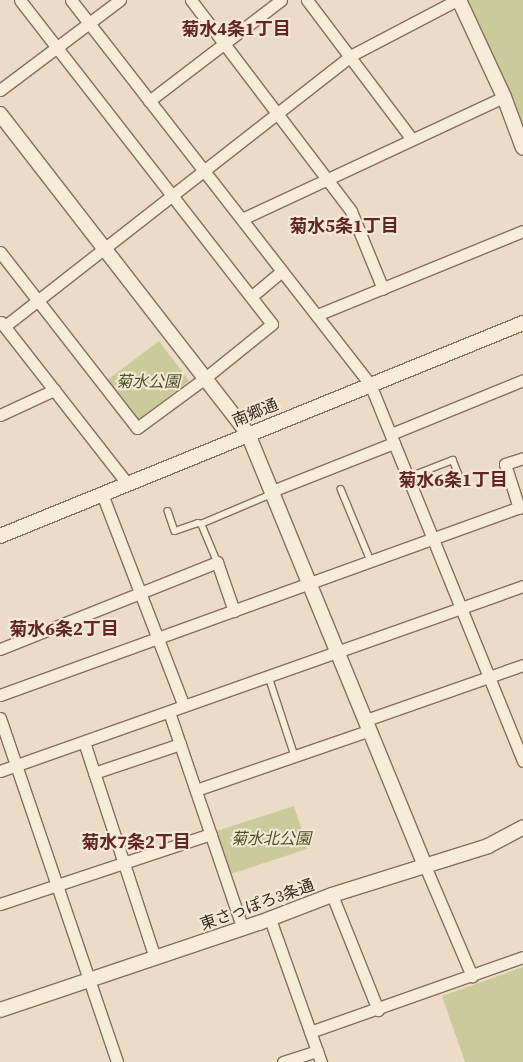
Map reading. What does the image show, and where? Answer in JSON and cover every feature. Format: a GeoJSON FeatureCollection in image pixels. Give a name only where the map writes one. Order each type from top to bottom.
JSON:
{"type":"FeatureCollection","features":[{"type":"Feature","properties":{"kind":"street"},"geometry":{"type":"LineString","coordinates":[[0,252],[137,428],[205,378],[272,324],[20,0]]}},
{"type":"Feature","properties":{"kind":"street"},"geometry":{"type":"LineString","coordinates":[[71,0],[370,384],[523,761]]}},
{"type":"Feature","properties":{"kind":"street"},"geometry":{"type":"LineString","coordinates":[[0,90],[120,0]]}},
{"type":"Feature","properties":{"kind":"street"},"geometry":{"type":"LineString","coordinates":[[191,0],[351,211],[383,289]]}},
{"type":"Feature","properties":{"kind":"street"},"geometry":{"type":"LineString","coordinates":[[149,102],[281,0]]}},
{"type":"Feature","properties":{"kind":"street"},"geometry":{"type":"LineString","coordinates":[[128,483],[2,323],[38,300],[350,56],[458,0],[504,97],[523,148]]}},
{"type":"Feature","properties":{"kind":"street"},"geometry":{"type":"LineString","coordinates":[[309,1],[411,138]]}},
{"type":"Feature","properties":{"kind":"street"},"geometry":{"type":"LineString","coordinates":[[242,219],[411,138],[504,97]]}},
{"type":"Feature","properties":{"kind":"street"},"geometry":{"type":"LineString","coordinates":[[0,114],[248,434],[472,976]]}},
{"type":"Feature","properties":{"kind":"street"},"geometry":{"type":"LineString","coordinates":[[318,315],[523,231]]}},
{"type":"Feature","properties":{"kind":"street"},"geometry":{"type":"LineString","coordinates":[[252,296],[282,270]]}},
{"type":"Feature","properties":{"kind":"street","name":"南郷通"},"geometry":{"type":"LineString","coordinates":[[0,536],[523,323]]}},
{"type":"Feature","properties":{"kind":"street"},"geometry":{"type":"LineString","coordinates":[[272,492],[523,380]]}},
{"type":"Feature","properties":{"kind":"street"},"geometry":{"type":"LineString","coordinates":[[0,415],[54,390]]}},
{"type":"Feature","properties":{"kind":"street"},"geometry":{"type":"LineString","coordinates":[[0,695],[434,540],[521,507],[505,464],[523,458]]}},
{"type":"Feature","properties":{"kind":"street"},"geometry":{"type":"LineString","coordinates":[[102,494],[184,706]]}},
{"type":"Feature","properties":{"kind":"street"},"geometry":{"type":"LineString","coordinates":[[0,650],[217,562],[234,611]]}},
{"type":"Feature","properties":{"kind":"street"},"geometry":{"type":"LineString","coordinates":[[0,771],[523,586]]}},
{"type":"Feature","properties":{"kind":"street"},"geometry":{"type":"LineString","coordinates":[[196,790],[295,756],[368,725],[523,665]]}},
{"type":"Feature","properties":{"kind":"street"},"geometry":{"type":"LineString","coordinates":[[169,712],[243,929]]}},
{"type":"Feature","properties":{"kind":"street"},"geometry":{"type":"LineString","coordinates":[[0,718],[117,1062]]}},
{"type":"Feature","properties":{"kind":"street"},"geometry":{"type":"LineString","coordinates":[[84,742],[155,958]]}},
{"type":"Feature","properties":{"kind":"street"},"geometry":{"type":"LineString","coordinates":[[94,773],[180,744]]}},
{"type":"Feature","properties":{"kind":"street","name":"東さっぽろ3条通"},"geometry":{"type":"LineString","coordinates":[[0,1010],[243,929],[332,895],[488,846],[523,826]]}},
{"type":"Feature","properties":{"kind":"street"},"geometry":{"type":"LineString","coordinates":[[0,904],[211,834]]}},
{"type":"Feature","properties":{"kind":"street"},"geometry":{"type":"LineString","coordinates":[[332,895],[378,1010]]}},
{"type":"Feature","properties":{"kind":"street"},"geometry":{"type":"LineString","coordinates":[[270,919],[319,1056],[283,1062]]}},
{"type":"Feature","properties":{"kind":"street"},"geometry":{"type":"LineString","coordinates":[[310,1032],[378,1010],[523,957]]}},
{"type":"Feature","properties":{"kind":"lane"},"geometry":{"type":"LineString","coordinates":[[408,477],[453,460],[459,475]]}},
{"type":"Feature","properties":{"kind":"lane"},"geometry":{"type":"LineString","coordinates":[[341,490],[371,562]]}},
{"type":"Feature","properties":{"kind":"lane"},"geometry":{"type":"LineString","coordinates":[[168,511],[175,530],[198,523],[201,524],[272,492]]}},
{"type":"Feature","properties":{"kind":"lane"},"geometry":{"type":"LineString","coordinates":[[201,524],[217,562]]}},
{"type":"Feature","properties":{"kind":"lane"},"geometry":{"type":"LineString","coordinates":[[269,677],[295,756]]}},
{"type":"Feature","properties":{"kind":"green space"},"geometry":{"type":"Polygon","coordinates":[[[465,0],[523,0],[523,130],[465,0]]]}},
{"type":"Feature","properties":{"kind":"green space","name":"菊水公園"},"geometry":{"type":"Polygon","coordinates":[[[159,341],[189,381],[136,421],[106,381],[159,341]]]}},
{"type":"Feature","properties":{"kind":"green space","name":"菊水北公園"},"geometry":{"type":"Polygon","coordinates":[[[294,806],[308,849],[230,874],[216,831],[294,806]]]}},
{"type":"Feature","properties":{"kind":"green space"},"geometry":{"type":"Polygon","coordinates":[[[523,967],[523,1062],[465,1062],[442,996],[523,967]]]}},
{"type":"Feature","properties":{"kind":"district","name":"菊水4条1丁目"},"geometry":{"type":"Point","coordinates":[236,29]}},
{"type":"Feature","properties":{"kind":"district","name":"菊水5条1丁目"},"geometry":{"type":"Point","coordinates":[344,226]}},
{"type":"Feature","properties":{"kind":"district","name":"菊水6条1丁目"},"geometry":{"type":"Point","coordinates":[453,480]}},
{"type":"Feature","properties":{"kind":"district","name":"菊水6条2丁目"},"geometry":{"type":"Point","coordinates":[64,629]}},
{"type":"Feature","properties":{"kind":"district","name":"菊水7条2丁目"},"geometry":{"type":"Point","coordinates":[136,842]}}]}
